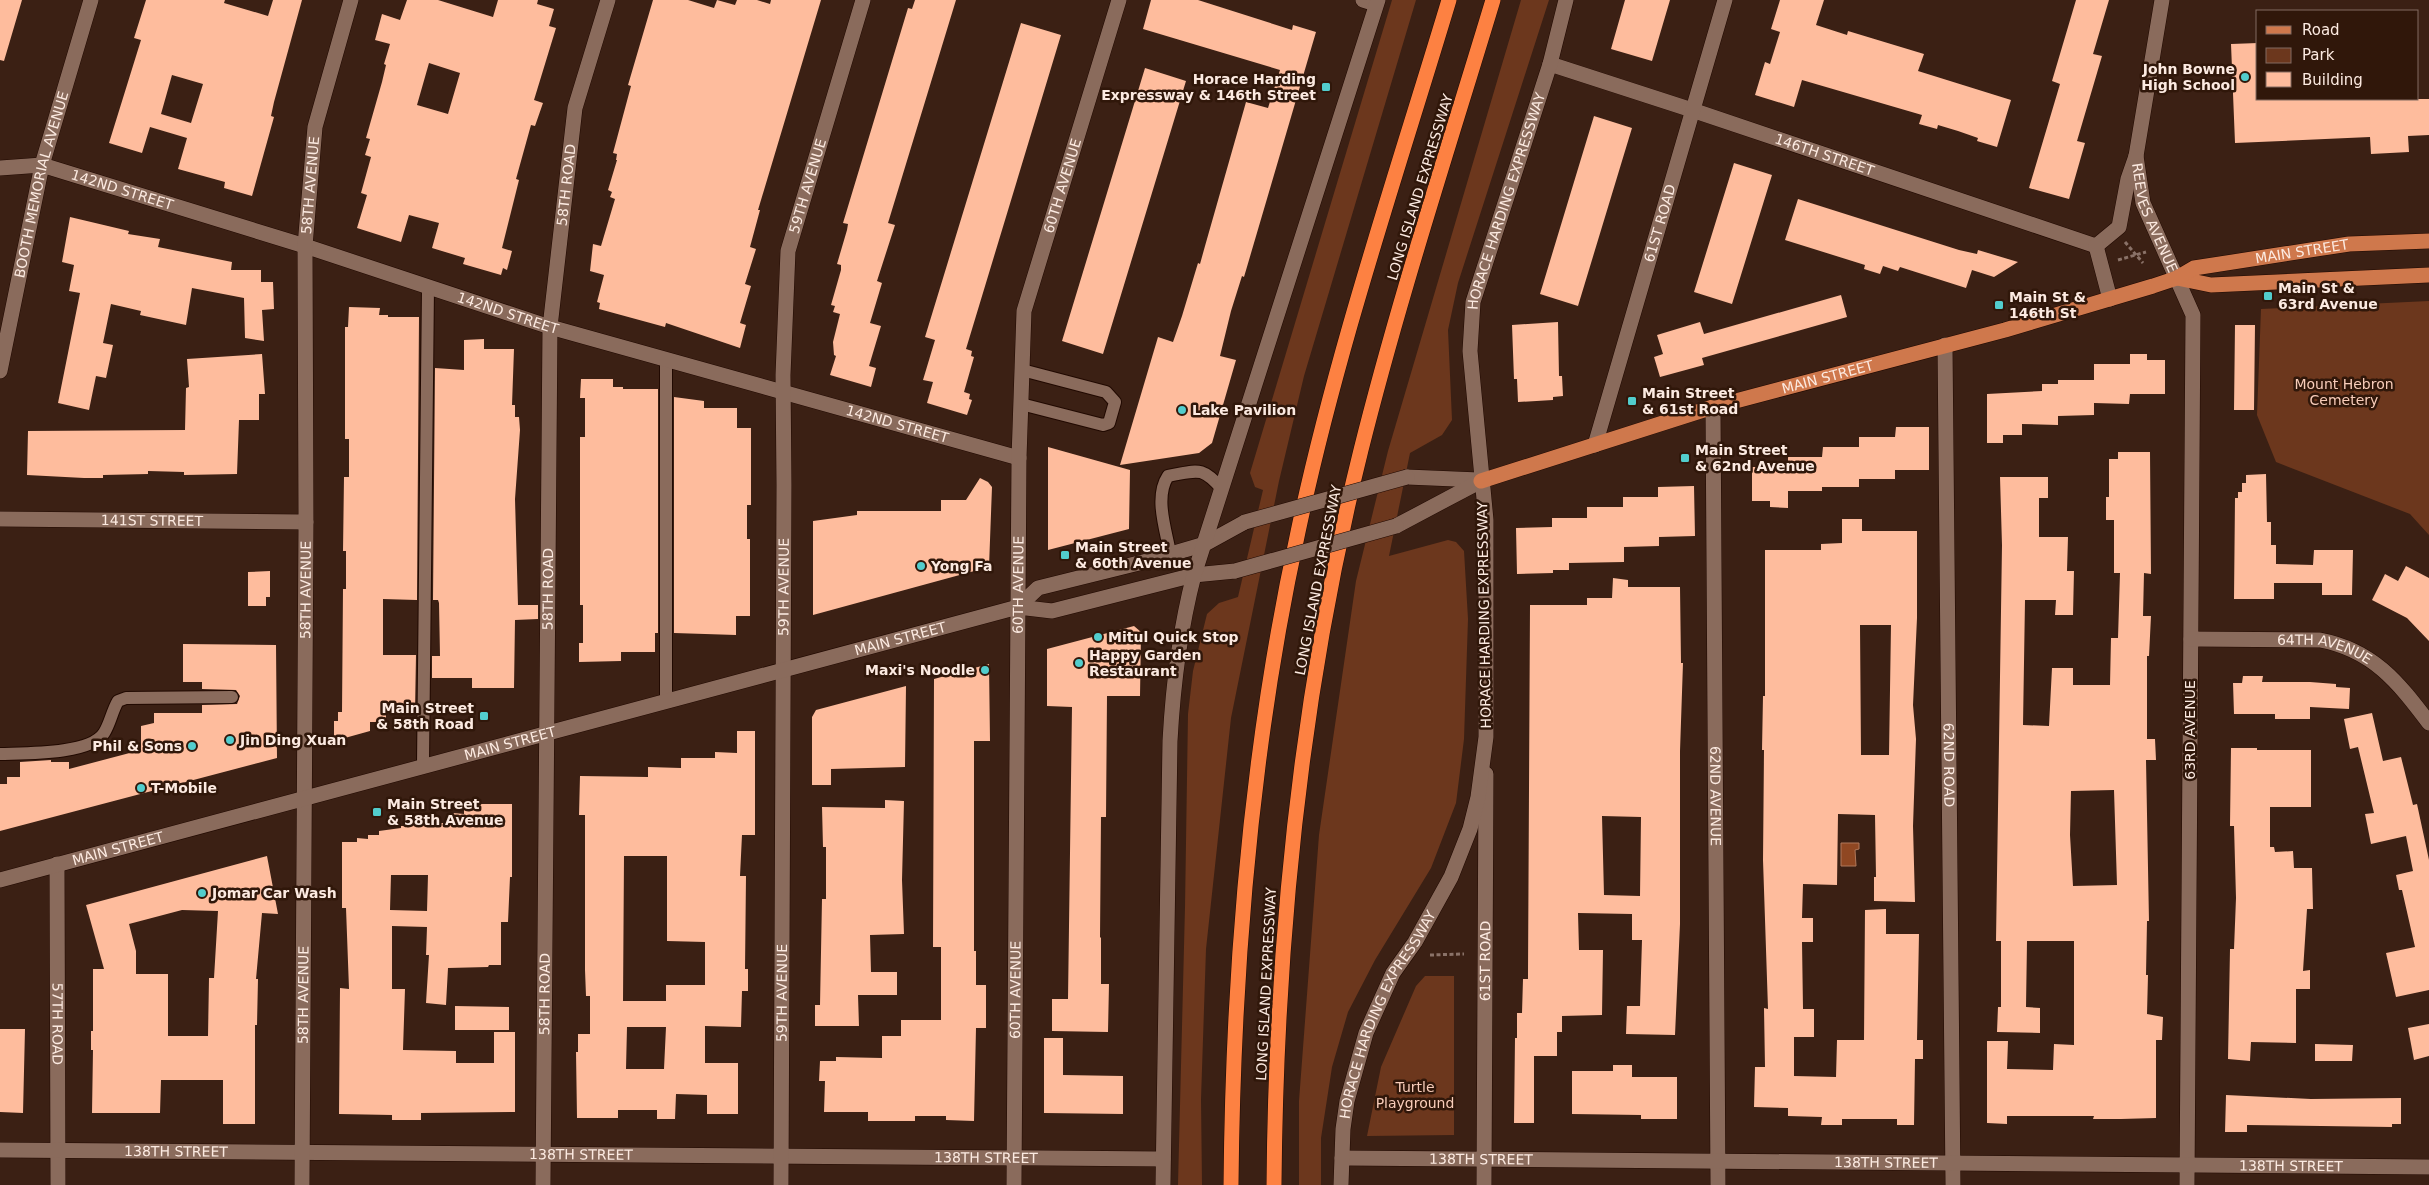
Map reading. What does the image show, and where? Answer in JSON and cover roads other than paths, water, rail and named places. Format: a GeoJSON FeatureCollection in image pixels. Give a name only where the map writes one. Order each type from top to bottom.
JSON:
{"type":"FeatureCollection","features":[{"type":"Feature","properties":{"kind":"highway","name":"LONG ISLAND EXPRESSWAY"},"geometry":{"type":"LineString","coordinates":[[1231,1185],[1234,1044],[1243,905],[1259,757],[1284,604],[1297,534],[1336,377],[1449,0]]}},
{"type":"Feature","properties":{"kind":"highway","name":"LONG ISLAND EXPRESSWAY"},"geometry":{"type":"LineString","coordinates":[[1274,1185],[1277,1020],[1282,947],[1297,798],[1319,652],[1346,516],[1376,392],[1494,0]]}},
{"type":"Feature","properties":{"kind":"main road","name":"MAIN STREET"},"geometry":{"type":"LineString","coordinates":[[1481,480],[1713,407],[2005,330],[2110,299],[2177,278],[2194,268],[2350,244],[2429,241]]}},
{"type":"Feature","properties":{"kind":"main road","name":"MAIN STREET"},"geometry":{"type":"LineString","coordinates":[[2177,278],[2210,285],[2429,275]]}},
{"type":"Feature","properties":{"kind":"street","name":"BOOTH MEMORIAL AVENUE"},"geometry":{"type":"LineString","coordinates":[[0,371],[42,166],[91,0]]}},
{"type":"Feature","properties":{"kind":"street","name":"58TH AVENUE"},"geometry":{"type":"LineString","coordinates":[[302,1185],[306,522],[305,246],[315,127],[351,0]]}},
{"type":"Feature","properties":{"kind":"street","name":"58TH ROAD"},"geometry":{"type":"LineString","coordinates":[[543,1185],[550,327],[575,108],[608,0]]}},
{"type":"Feature","properties":{"kind":"street","name":"59TH AVENUE"},"geometry":{"type":"LineString","coordinates":[[781,1185],[784,669],[783,393],[788,251],[863,0]]}},
{"type":"Feature","properties":{"kind":"street","name":"60TH AVENUE"},"geometry":{"type":"LineString","coordinates":[[1014,1185],[1019,458],[1024,311],[1119,0]]}},
{"type":"Feature","properties":{"kind":"street","name":"HORACE HARDING EXPRESSWAY"},"geometry":{"type":"LineString","coordinates":[[1341,1185],[1347,1101],[1366,1033],[1393,973],[1434,908],[1461,853],[1470,829],[1478,797],[1486,737],[1486,520],[1470,352],[1473,302],[1550,64],[1566,0]]}},
{"type":"Feature","properties":{"kind":"street","name":"61ST ROAD"},"geometry":{"type":"LineString","coordinates":[[1595,445],[1725,0]]}},
{"type":"Feature","properties":{"kind":"street","name":"REEVES AVENUE"},"geometry":{"type":"LineString","coordinates":[[2096,246],[2119,227],[2128,180],[2136,156],[2162,0]]}},
{"type":"Feature","properties":{"kind":"street"},"geometry":{"type":"LineString","coordinates":[[1163,1185],[1170,741],[1174,678],[1186,605],[1372,1]]}},
{"type":"Feature","properties":{"kind":"street","name":"146TH STREET"},"geometry":{"type":"LineString","coordinates":[[1550,64],[2096,246]]}},
{"type":"Feature","properties":{"kind":"street","name":"REEVES AVENUE"},"geometry":{"type":"LineString","coordinates":[[2136,156],[2143,203],[2177,278]]}},
{"type":"Feature","properties":{"kind":"street","name":"142ND STREET"},"geometry":{"type":"LineString","coordinates":[[0,168],[42,166],[305,246],[550,327],[1019,458]]}},
{"type":"Feature","properties":{"kind":"street"},"geometry":{"type":"LineString","coordinates":[[2096,246],[2110,299]]}},
{"type":"Feature","properties":{"kind":"street","name":"63RD AVENUE"},"geometry":{"type":"LineString","coordinates":[[2177,278],[2192,315],[2186,1185]]}},
{"type":"Feature","properties":{"kind":"street","name":"62ND ROAD"},"geometry":{"type":"LineString","coordinates":[[1945,345],[1953,1185]]}},
{"type":"Feature","properties":{"kind":"street","name":"62ND AVENUE"},"geometry":{"type":"LineString","coordinates":[[1713,407],[1718,1185]]}},
{"type":"Feature","properties":{"kind":"street","name":"MAIN STREET"},"geometry":{"type":"LineString","coordinates":[[1018,607],[1038,588],[1147,561],[1205,544],[1245,522],[1407,476],[1481,480]]}},
{"type":"Feature","properties":{"kind":"street","name":"MAIN STREET"},"geometry":{"type":"LineString","coordinates":[[0,880],[546,732],[1018,607],[1052,611],[1194,575],[1235,571],[1396,526],[1481,480]]}},
{"type":"Feature","properties":{"kind":"street","name":"141ST STREET"},"geometry":{"type":"LineString","coordinates":[[0,519],[306,522]]}},
{"type":"Feature","properties":{"kind":"street","name":"64TH AVENUE"},"geometry":{"type":"LineString","coordinates":[[2191,639],[2320,640],[2340,644],[2359,652],[2376,664],[2394,681],[2429,723]]}},
{"type":"Feature","properties":{"kind":"street","name":"61ST ROAD"},"geometry":{"type":"LineString","coordinates":[[1484,1185],[1487,866],[1486,737]]}},
{"type":"Feature","properties":{"kind":"street","name":"57TH ROAD"},"geometry":{"type":"LineString","coordinates":[[57,864],[58,1185]]}},
{"type":"Feature","properties":{"kind":"street","name":"138TH STREET"},"geometry":{"type":"LineString","coordinates":[[0,1150],[1163,1159]]}},
{"type":"Feature","properties":{"kind":"street","name":"138TH STREET"},"geometry":{"type":"LineString","coordinates":[[1342,1158],[2429,1167]]}},
{"type":"Feature","properties":{"kind":"lane"},"geometry":{"type":"LineString","coordinates":[[423,766],[428,287]]}},
{"type":"Feature","properties":{"kind":"lane"},"geometry":{"type":"LineString","coordinates":[[666,359],[666,700]]}},
{"type":"Feature","properties":{"kind":"lane"},"geometry":{"type":"LineString","coordinates":[[1021,404],[1103,425],[1109,423],[1115,402],[1106,392],[1022,370]]}},
{"type":"Feature","properties":{"kind":"lane"},"geometry":{"type":"LineString","coordinates":[[1170,553],[1161,496],[1162,485],[1168,476],[1201,470],[1211,476],[1222,489]]}},
{"type":"Feature","properties":{"kind":"lane"},"geometry":{"type":"LineString","coordinates":[[0,754],[55,753],[98,739],[104,734],[118,701],[126,698],[232,698]]}},
{"type":"Feature","properties":{"kind":"place","name":"John Bowne High School"},"geometry":{"type":"Point","coordinates":[2245,77]}},
{"type":"Feature","properties":{"kind":"place","name":"Horace Harding Expressway & 146th Street"},"geometry":{"type":"Point","coordinates":[1326,87]}},
{"type":"Feature","properties":{"kind":"place","name":"Main St & 63rd Avenue"},"geometry":{"type":"Point","coordinates":[2268,296]}},
{"type":"Feature","properties":{"kind":"place","name":"Main St & 146th St"},"geometry":{"type":"Point","coordinates":[1999,305]}},
{"type":"Feature","properties":{"kind":"place","name":"Main Street & 61st Road"},"geometry":{"type":"Point","coordinates":[1632,401]}},
{"type":"Feature","properties":{"kind":"place","name":"Lake Pavilion"},"geometry":{"type":"Point","coordinates":[1182,410]}},
{"type":"Feature","properties":{"kind":"place","name":"Main Street & 62nd Avenue"},"geometry":{"type":"Point","coordinates":[1685,458]}},
{"type":"Feature","properties":{"kind":"place","name":"Main Street & 60th Avenue"},"geometry":{"type":"Point","coordinates":[1065,555]}},
{"type":"Feature","properties":{"kind":"place","name":"Yong Fa"},"geometry":{"type":"Point","coordinates":[921,566]}},
{"type":"Feature","properties":{"kind":"place","name":"Mitul Quick Stop"},"geometry":{"type":"Point","coordinates":[1098,637]}},
{"type":"Feature","properties":{"kind":"place","name":"Happy Garden Restaurant"},"geometry":{"type":"Point","coordinates":[1079,663]}},
{"type":"Feature","properties":{"kind":"place","name":"Maxi's Noodle"},"geometry":{"type":"Point","coordinates":[985,670]}},
{"type":"Feature","properties":{"kind":"place","name":"Main Street & 58th Road"},"geometry":{"type":"Point","coordinates":[484,716]}},
{"type":"Feature","properties":{"kind":"place","name":"Jin Ding Xuan"},"geometry":{"type":"Point","coordinates":[230,740]}},
{"type":"Feature","properties":{"kind":"place","name":"Phil & Sons"},"geometry":{"type":"Point","coordinates":[192,746]}},
{"type":"Feature","properties":{"kind":"place","name":"T-Mobile"},"geometry":{"type":"Point","coordinates":[141,788]}},
{"type":"Feature","properties":{"kind":"place","name":"Main Street & 58th Avenue"},"geometry":{"type":"Point","coordinates":[377,812]}},
{"type":"Feature","properties":{"kind":"place","name":"Jomar Car Wash"},"geometry":{"type":"Point","coordinates":[202,893]}},
{"type":"Feature","properties":{"kind":"park label","name":"Mount Hebron Cemetery"},"geometry":{"type":"Point","coordinates":[2344,392]}},
{"type":"Feature","properties":{"kind":"park label","name":"Turtle Playground"},"geometry":{"type":"Point","coordinates":[1415,1096]}}]}
